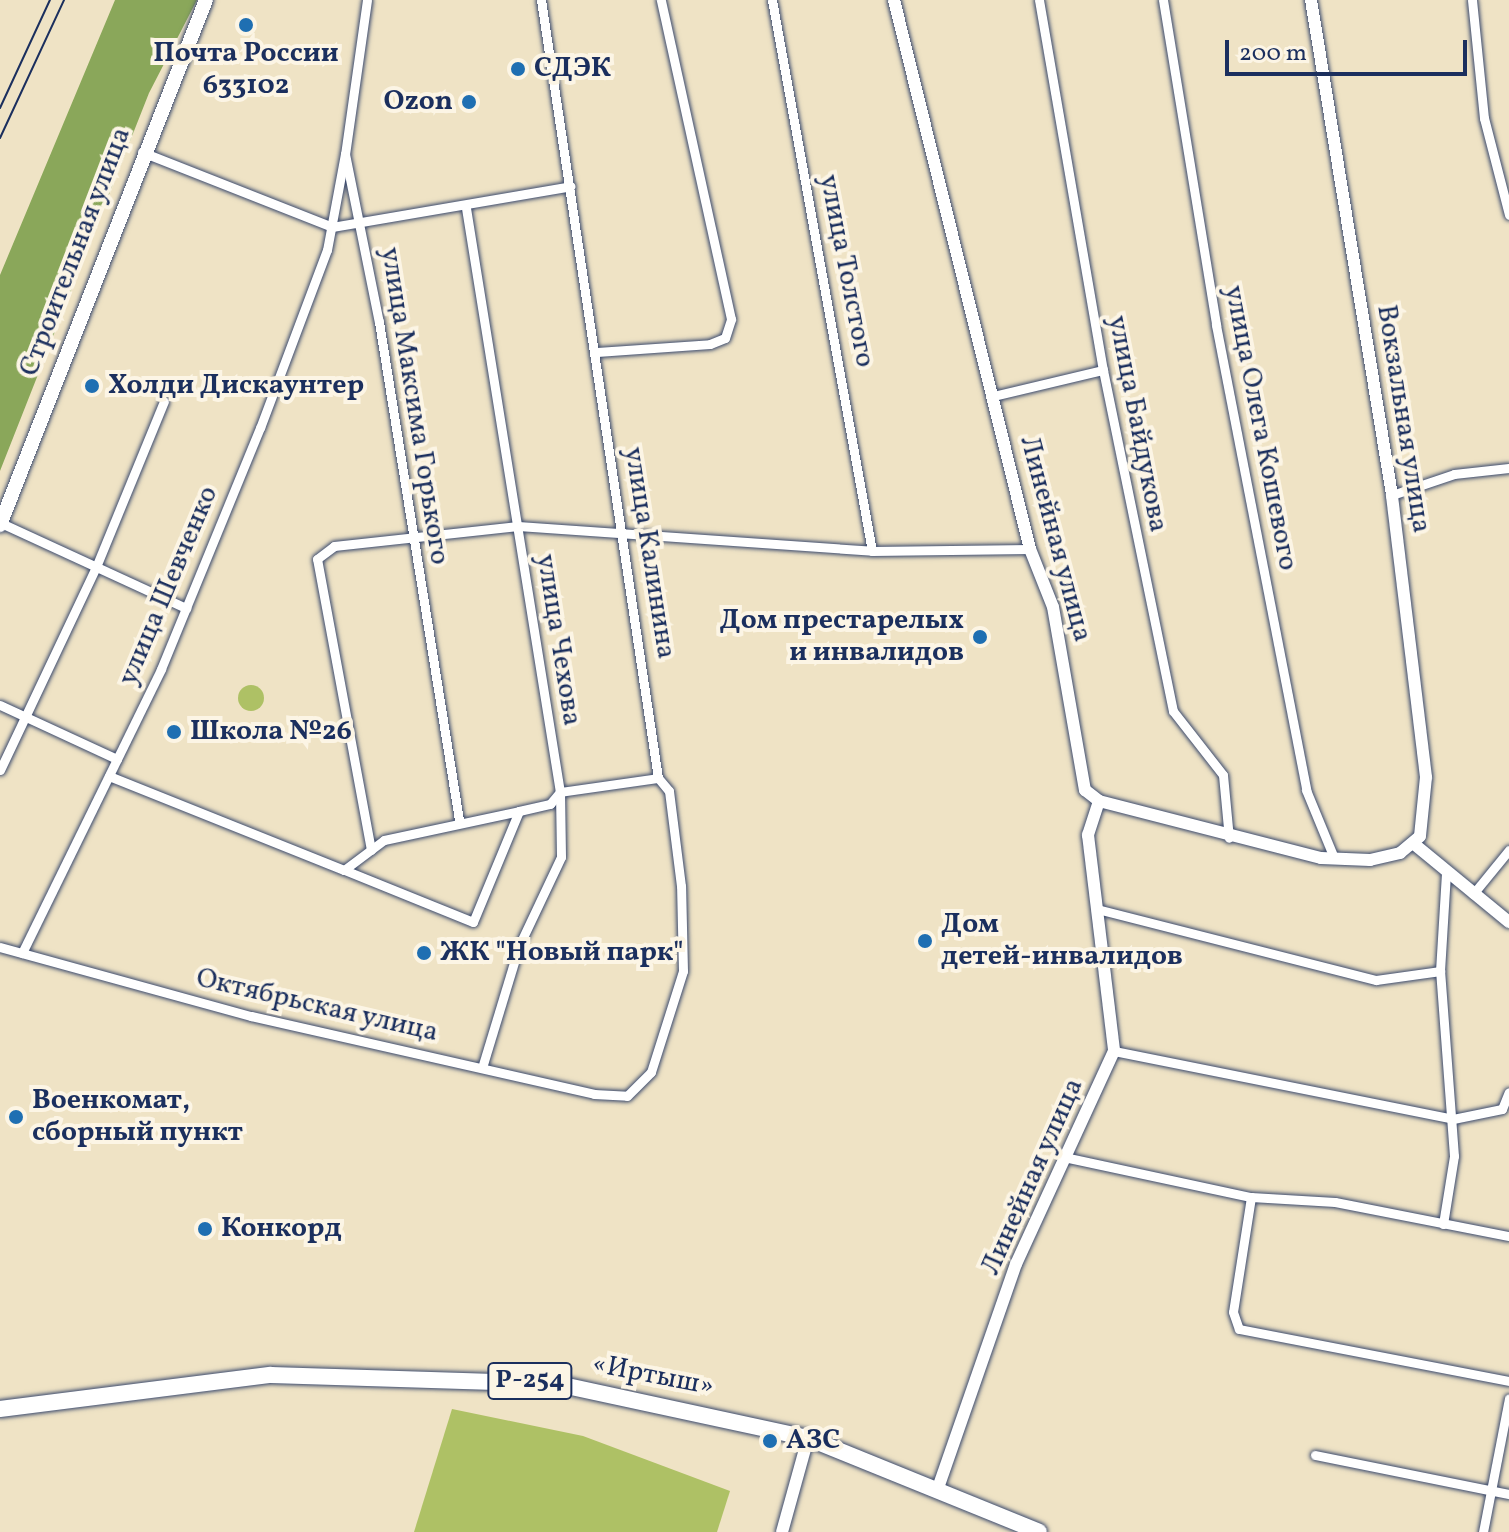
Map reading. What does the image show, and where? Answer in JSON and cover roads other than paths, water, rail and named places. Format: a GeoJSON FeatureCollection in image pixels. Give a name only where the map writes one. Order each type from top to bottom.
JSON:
{"type":"FeatureCollection","features":[{"type":"Feature","properties":{"kind":"highway","name":"«Иртыш»"},"geometry":{"type":"LineString","coordinates":[[0,1409],[271,1375],[493,1376],[808,1438],[938,1488],[1039,1532]]}},
{"type":"Feature","properties":{"kind":"main road","name":"Строительная улица"},"geometry":{"type":"LineString","coordinates":[[0,524],[142,152],[206,0]]}},
{"type":"Feature","properties":{"kind":"street","name":"улица Максима Горького"},"geometry":{"type":"LineString","coordinates":[[367,0],[345,154],[362,225],[459,820]]}},
{"type":"Feature","properties":{"kind":"street","name":"улица Калинина"},"geometry":{"type":"LineString","coordinates":[[541,0],[597,352],[658,778],[669,791],[676,846],[683,971],[651,1072],[627,1096]]}},
{"type":"Feature","properties":{"kind":"street"},"geometry":{"type":"LineString","coordinates":[[597,352],[710,344],[725,338],[731,319],[661,0]]}},
{"type":"Feature","properties":{"kind":"street","name":"улица Толстого"},"geometry":{"type":"LineString","coordinates":[[772,0],[872,551]]}},
{"type":"Feature","properties":{"kind":"street","name":"Линейная улица"},"geometry":{"type":"LineString","coordinates":[[894,0],[1030,549],[1053,607],[1085,790],[1099,801],[1088,835],[1114,1051],[1016,1264],[938,1488]]}},
{"type":"Feature","properties":{"kind":"street","name":"улица Байдукова"},"geometry":{"type":"LineString","coordinates":[[1039,0],[1103,370],[1173,711],[1223,775],[1229,840]]}},
{"type":"Feature","properties":{"kind":"street","name":"улица Олега Кошевого"},"geometry":{"type":"LineString","coordinates":[[1163,0],[1216,325],[1306,790],[1334,858]]}},
{"type":"Feature","properties":{"kind":"street","name":"Вокзальная улица"},"geometry":{"type":"LineString","coordinates":[[1311,0],[1392,495],[1426,777],[1427,806],[1414,844]]}},
{"type":"Feature","properties":{"kind":"street"},"geometry":{"type":"LineString","coordinates":[[1472,0],[1484,118],[1509,215]]}},
{"type":"Feature","properties":{"kind":"street"},"geometry":{"type":"LineString","coordinates":[[142,152],[332,227],[466,208],[571,186]]}},
{"type":"Feature","properties":{"kind":"street","name":"улица Шевченко"},"geometry":{"type":"LineString","coordinates":[[22,953],[109,776],[186,608],[332,227],[345,154]]}},
{"type":"Feature","properties":{"kind":"street","name":"улица Чехова"},"geometry":{"type":"LineString","coordinates":[[466,208],[560,792],[561,857],[519,946],[482,1068]]}},
{"type":"Feature","properties":{"kind":"street"},"geometry":{"type":"LineString","coordinates":[[993,396],[1103,370]]}},
{"type":"Feature","properties":{"kind":"street"},"geometry":{"type":"LineString","coordinates":[[0,770],[96,567],[164,401]]}},
{"type":"Feature","properties":{"kind":"street"},"geometry":{"type":"LineString","coordinates":[[1392,495],[1454,474],[1509,468]]}},
{"type":"Feature","properties":{"kind":"street"},"geometry":{"type":"LineString","coordinates":[[0,524],[186,608]]}},
{"type":"Feature","properties":{"kind":"street"},"geometry":{"type":"LineString","coordinates":[[371,850],[317,559],[334,546],[518,526],[621,528],[637,537],[872,551],[1030,549]]}},
{"type":"Feature","properties":{"kind":"street"},"geometry":{"type":"LineString","coordinates":[[0,705],[117,759]]}},
{"type":"Feature","properties":{"kind":"street"},"geometry":{"type":"LineString","coordinates":[[109,776],[473,922],[519,811]]}},
{"type":"Feature","properties":{"kind":"street"},"geometry":{"type":"LineString","coordinates":[[344,870],[371,850],[459,820],[550,804],[560,792],[658,778]]}},
{"type":"Feature","properties":{"kind":"street"},"geometry":{"type":"LineString","coordinates":[[1099,801],[1229,840],[1334,858],[1370,860],[1414,844],[1446,874],[1509,922]]}},
{"type":"Feature","properties":{"kind":"street"},"geometry":{"type":"LineString","coordinates":[[1473,894],[1509,850]]}},
{"type":"Feature","properties":{"kind":"street"},"geometry":{"type":"LineString","coordinates":[[1443,1224],[1453,1119],[1440,971],[1446,874]]}},
{"type":"Feature","properties":{"kind":"street"},"geometry":{"type":"LineString","coordinates":[[1097,909],[1376,980],[1440,971]]}},
{"type":"Feature","properties":{"kind":"street","name":"Октябрьская улица"},"geometry":{"type":"LineString","coordinates":[[0,947],[251,1016],[482,1068],[627,1096]]}},
{"type":"Feature","properties":{"kind":"street"},"geometry":{"type":"LineString","coordinates":[[1114,1051],[1453,1119],[1502,1109],[1509,1092]]}},
{"type":"Feature","properties":{"kind":"street"},"geometry":{"type":"LineString","coordinates":[[1064,1157],[1251,1197],[1335,1202],[1509,1236]]}},
{"type":"Feature","properties":{"kind":"street"},"geometry":{"type":"LineString","coordinates":[[1251,1197],[1233,1312],[1239,1329],[1509,1381]]}},
{"type":"Feature","properties":{"kind":"street"},"geometry":{"type":"LineString","coordinates":[[1483,1532],[1509,1398]]}},
{"type":"Feature","properties":{"kind":"street"},"geometry":{"type":"LineString","coordinates":[[782,1532],[808,1438]]}},
{"type":"Feature","properties":{"kind":"street"},"geometry":{"type":"LineString","coordinates":[[1315,1455],[1509,1494]]}},
{"type":"Feature","properties":{"kind":"railway"},"geometry":{"type":"LineString","coordinates":[[0,108],[50,0]]}},
{"type":"Feature","properties":{"kind":"railway"},"geometry":{"type":"LineString","coordinates":[[0,138],[64,0]]}},
{"type":"Feature","properties":{"kind":"place","name":"Почта России 633102"},"geometry":{"type":"Point","coordinates":[246,25]}},
{"type":"Feature","properties":{"kind":"place","name":"СДЭК"},"geometry":{"type":"Point","coordinates":[518,69]}},
{"type":"Feature","properties":{"kind":"place","name":"Ozon"},"geometry":{"type":"Point","coordinates":[469,102]}},
{"type":"Feature","properties":{"kind":"place","name":"Холди Дискаунтер"},"geometry":{"type":"Point","coordinates":[92,386]}},
{"type":"Feature","properties":{"kind":"place","name":"Дом престарелых и инвалидов"},"geometry":{"type":"Point","coordinates":[980,637]}},
{"type":"Feature","properties":{"kind":"place","name":"Школа №26"},"geometry":{"type":"Point","coordinates":[174,732]}},
{"type":"Feature","properties":{"kind":"place","name":"Дом детей-инвалидов"},"geometry":{"type":"Point","coordinates":[925,941]}},
{"type":"Feature","properties":{"kind":"place","name":"ЖК \"Новый парк\""},"geometry":{"type":"Point","coordinates":[424,953]}},
{"type":"Feature","properties":{"kind":"place","name":"Военкомат, сборный пункт"},"geometry":{"type":"Point","coordinates":[16,1117]}},
{"type":"Feature","properties":{"kind":"place","name":"Конкорд"},"geometry":{"type":"Point","coordinates":[205,1229]}},
{"type":"Feature","properties":{"kind":"place","name":"АЗС"},"geometry":{"type":"Point","coordinates":[770,1441]}}]}
